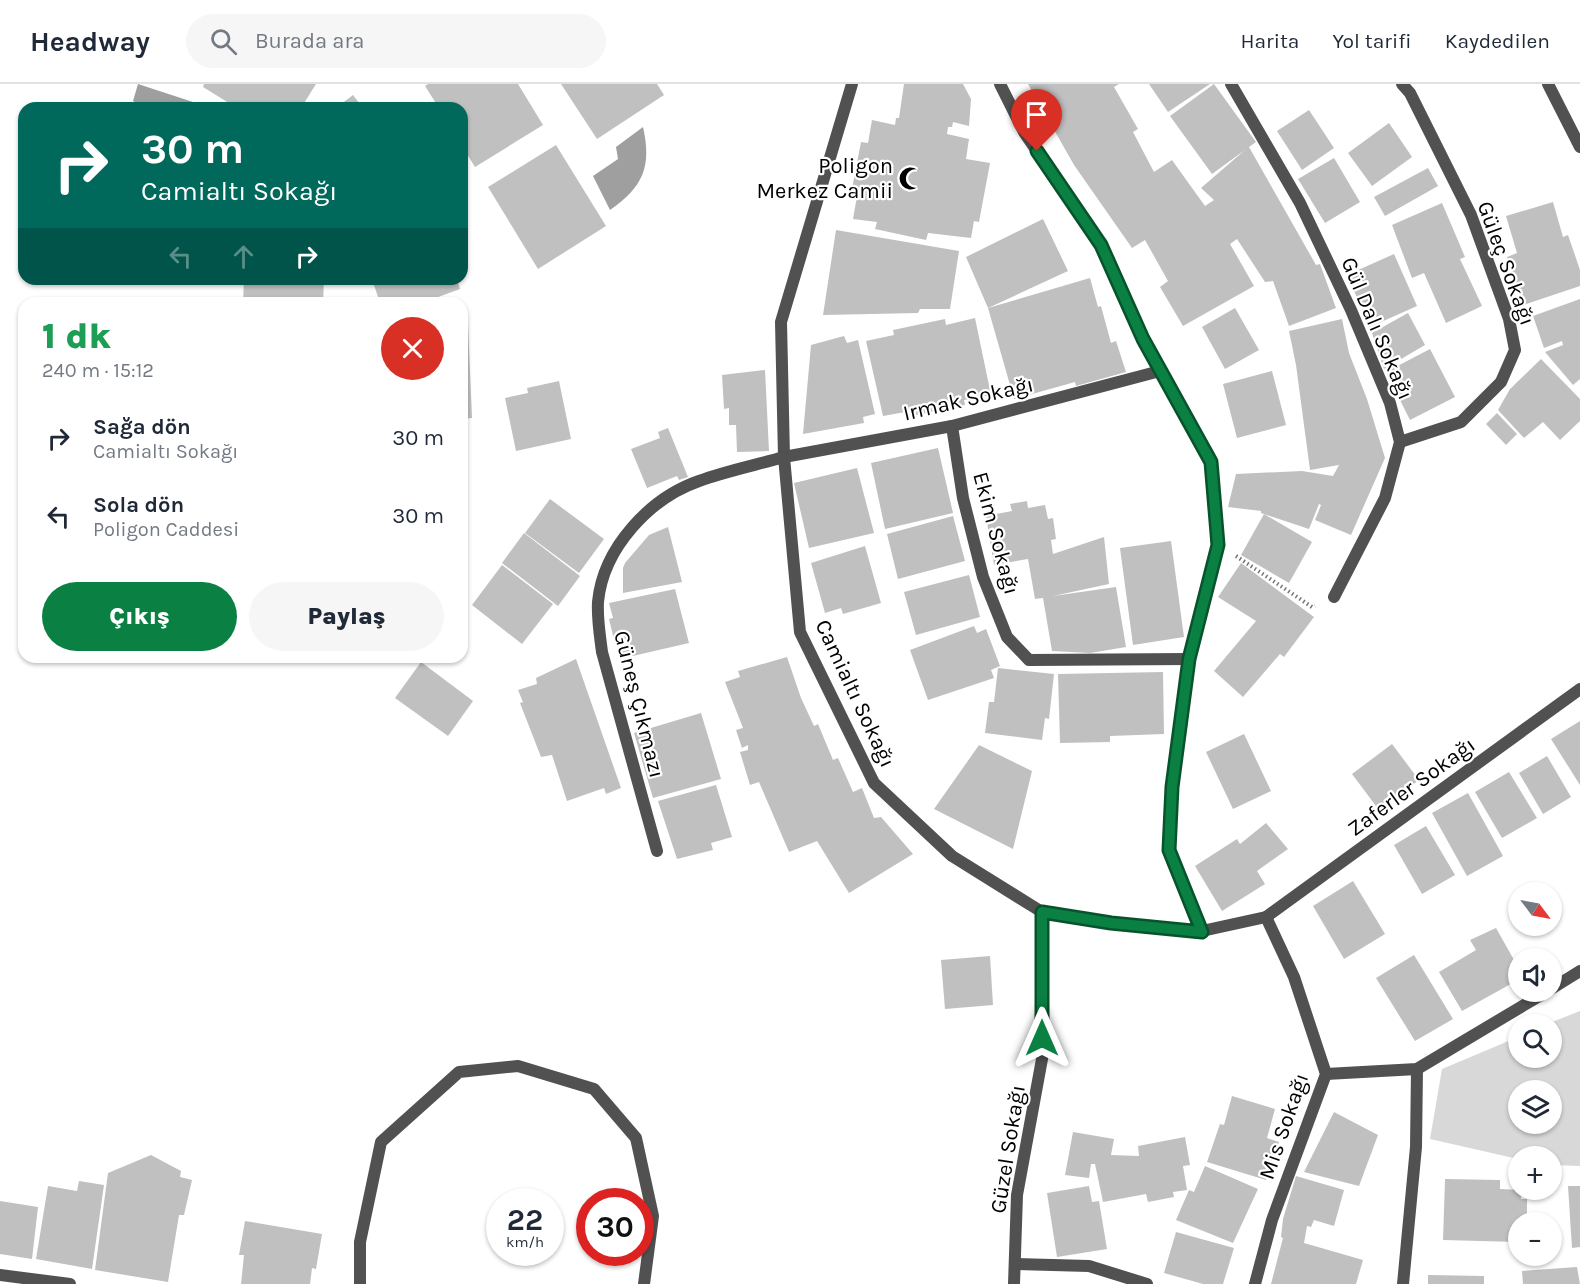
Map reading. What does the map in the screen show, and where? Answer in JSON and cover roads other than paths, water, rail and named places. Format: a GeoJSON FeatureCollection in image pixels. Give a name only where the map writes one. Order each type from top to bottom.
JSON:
{"type":"FeatureCollection","features":[{"type":"Feature","properties":{"kind":"street","name":"Camialtı Sokağı"},"geometry":{"type":"LineString","coordinates":[[852,84],[781,322],[784,458],[800,632],[874,783],[952,856],[1042,912],[1111,923],[1202,932],[1266,917]]}},
{"type":"Feature","properties":{"kind":"street"},"geometry":{"type":"LineString","coordinates":[[1000,84],[1024,132],[1101,245],[1143,339],[1211,462],[1218,545],[1189,659],[1172,787],[1169,850],[1202,932]]}},
{"type":"Feature","properties":{"kind":"street","name":"Gül Dalı Sokağı"},"geometry":{"type":"LineString","coordinates":[[1231,84],[1299,203],[1352,310],[1390,403],[1400,442],[1385,498],[1334,597]]}},
{"type":"Feature","properties":{"kind":"street","name":"Güleç Sokağı"},"geometry":{"type":"LineString","coordinates":[[1400,442],[1461,422],[1501,382],[1515,350],[1509,320],[1471,215],[1410,93],[1402,84]]}},
{"type":"Feature","properties":{"kind":"street"},"geometry":{"type":"LineString","coordinates":[[1548,84],[1580,147]]}},
{"type":"Feature","properties":{"kind":"street","name":"Irmak Sokağı"},"geometry":{"type":"LineString","coordinates":[[784,458],[952,426],[1161,371]]}},
{"type":"Feature","properties":{"kind":"street","name":"Ekim Sokağı"},"geometry":{"type":"LineString","coordinates":[[952,426],[963,498],[983,577],[1007,637],[1029,660],[1189,659]]}},
{"type":"Feature","properties":{"kind":"street","name":"Güneş Çıkmazı"},"geometry":{"type":"LineString","coordinates":[[657,851],[602,652],[598,600],[604,579],[612,558],[638,521],[676,491],[699,481],[784,458]]}},
{"type":"Feature","properties":{"kind":"street","name":"Zaferler Sokağı"},"geometry":{"type":"LineString","coordinates":[[1266,917],[1580,689]]}},
{"type":"Feature","properties":{"kind":"street","name":"Güzel Sokağı"},"geometry":{"type":"LineString","coordinates":[[1014,1284],[1017,1194],[1042,1059],[1042,912]]}},
{"type":"Feature","properties":{"kind":"street","name":"Mis Sokağı"},"geometry":{"type":"LineString","coordinates":[[1255,1284],[1272,1220],[1326,1074],[1294,977],[1266,917]]}},
{"type":"Feature","properties":{"kind":"street"},"geometry":{"type":"LineString","coordinates":[[1562,983],[1580,972]]}},
{"type":"Feature","properties":{"kind":"street"},"geometry":{"type":"LineString","coordinates":[[1326,1074],[1417,1069],[1529,1002]]}},
{"type":"Feature","properties":{"kind":"street"},"geometry":{"type":"LineString","coordinates":[[360,1284],[360,1242],[381,1142],[459,1072],[518,1066],[594,1089],[636,1138],[653,1216],[644,1284]]}},
{"type":"Feature","properties":{"kind":"street"},"geometry":{"type":"LineString","coordinates":[[1403,1284],[1416,1147],[1417,1069]]}},
{"type":"Feature","properties":{"kind":"street"},"geometry":{"type":"LineString","coordinates":[[1015,1264],[1089,1266],[1148,1284]]}},
{"type":"Feature","properties":{"kind":"street"},"geometry":{"type":"LineString","coordinates":[[0,1275],[70,1284]]}},
{"type":"Feature","properties":{"kind":"place","name":"Poligon Merkez Camii"},"geometry":{"type":"Point","coordinates":[911,178]}}]}
